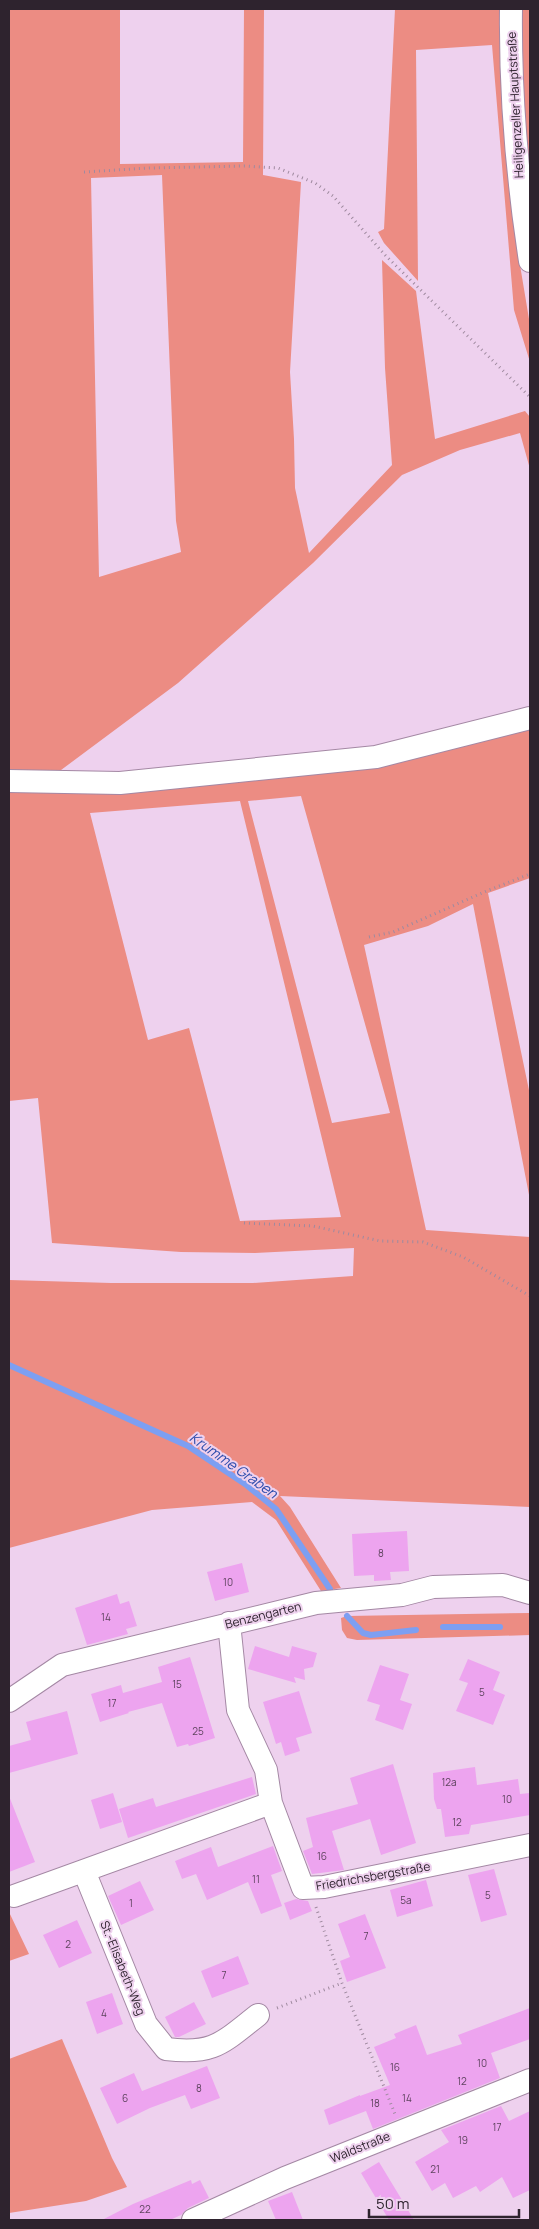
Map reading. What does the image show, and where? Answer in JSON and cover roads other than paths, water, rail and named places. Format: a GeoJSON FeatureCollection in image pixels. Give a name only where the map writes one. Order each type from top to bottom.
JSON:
{"type":"FeatureCollection","features":[{"type":"Feature","properties":{"kind":"street","name":"Heiligenzeller Hauptstraße"},"geometry":{"type":"LineString","coordinates":[[511,9],[512,90],[519,192],[530,261]]}},
{"type":"Feature","properties":{"kind":"street"},"geometry":{"type":"LineString","coordinates":[[9,781],[120,784],[376,757],[530,718]]}},
{"type":"Feature","properties":{"kind":"street","name":"Benzengarten"},"geometry":{"type":"LineString","coordinates":[[9,1701],[62,1665],[316,1602],[402,1595],[433,1587],[503,1585],[530,1593]]}},
{"type":"Feature","properties":{"kind":"street","name":"Friedrichsbergstraße"},"geometry":{"type":"LineString","coordinates":[[229,1624],[238,1710],[266,1770],[270,1804],[303,1888],[324,1887],[530,1845]]}},
{"type":"Feature","properties":{"kind":"street"},"geometry":{"type":"LineString","coordinates":[[14,1896],[270,1804]]}},
{"type":"Feature","properties":{"kind":"street","name":"St.-Elisabeth-Weg"},"geometry":{"type":"LineString","coordinates":[[84,1870],[146,2024],[166,2049],[187,2052],[212,2048],[258,2015]]}},
{"type":"Feature","properties":{"kind":"street","name":"Waldstraße"},"geometry":{"type":"LineString","coordinates":[[193,2220],[285,2178],[530,2080]]}},
{"type":"Feature","properties":{"kind":"waterway","name":"Krumme Graben"},"geometry":{"type":"LineString","coordinates":[[9,1365],[188,1446],[245,1484],[276,1509],[330,1589]]}},
{"type":"Feature","properties":{"kind":"waterway","name":"Krumme Graben"},"geometry":{"type":"LineString","coordinates":[[347,1616],[363,1633],[371,1635],[416,1630]]}},
{"type":"Feature","properties":{"kind":"waterway","name":"Krumme Graben"},"geometry":{"type":"LineString","coordinates":[[443,1627],[500,1627]]}}]}
